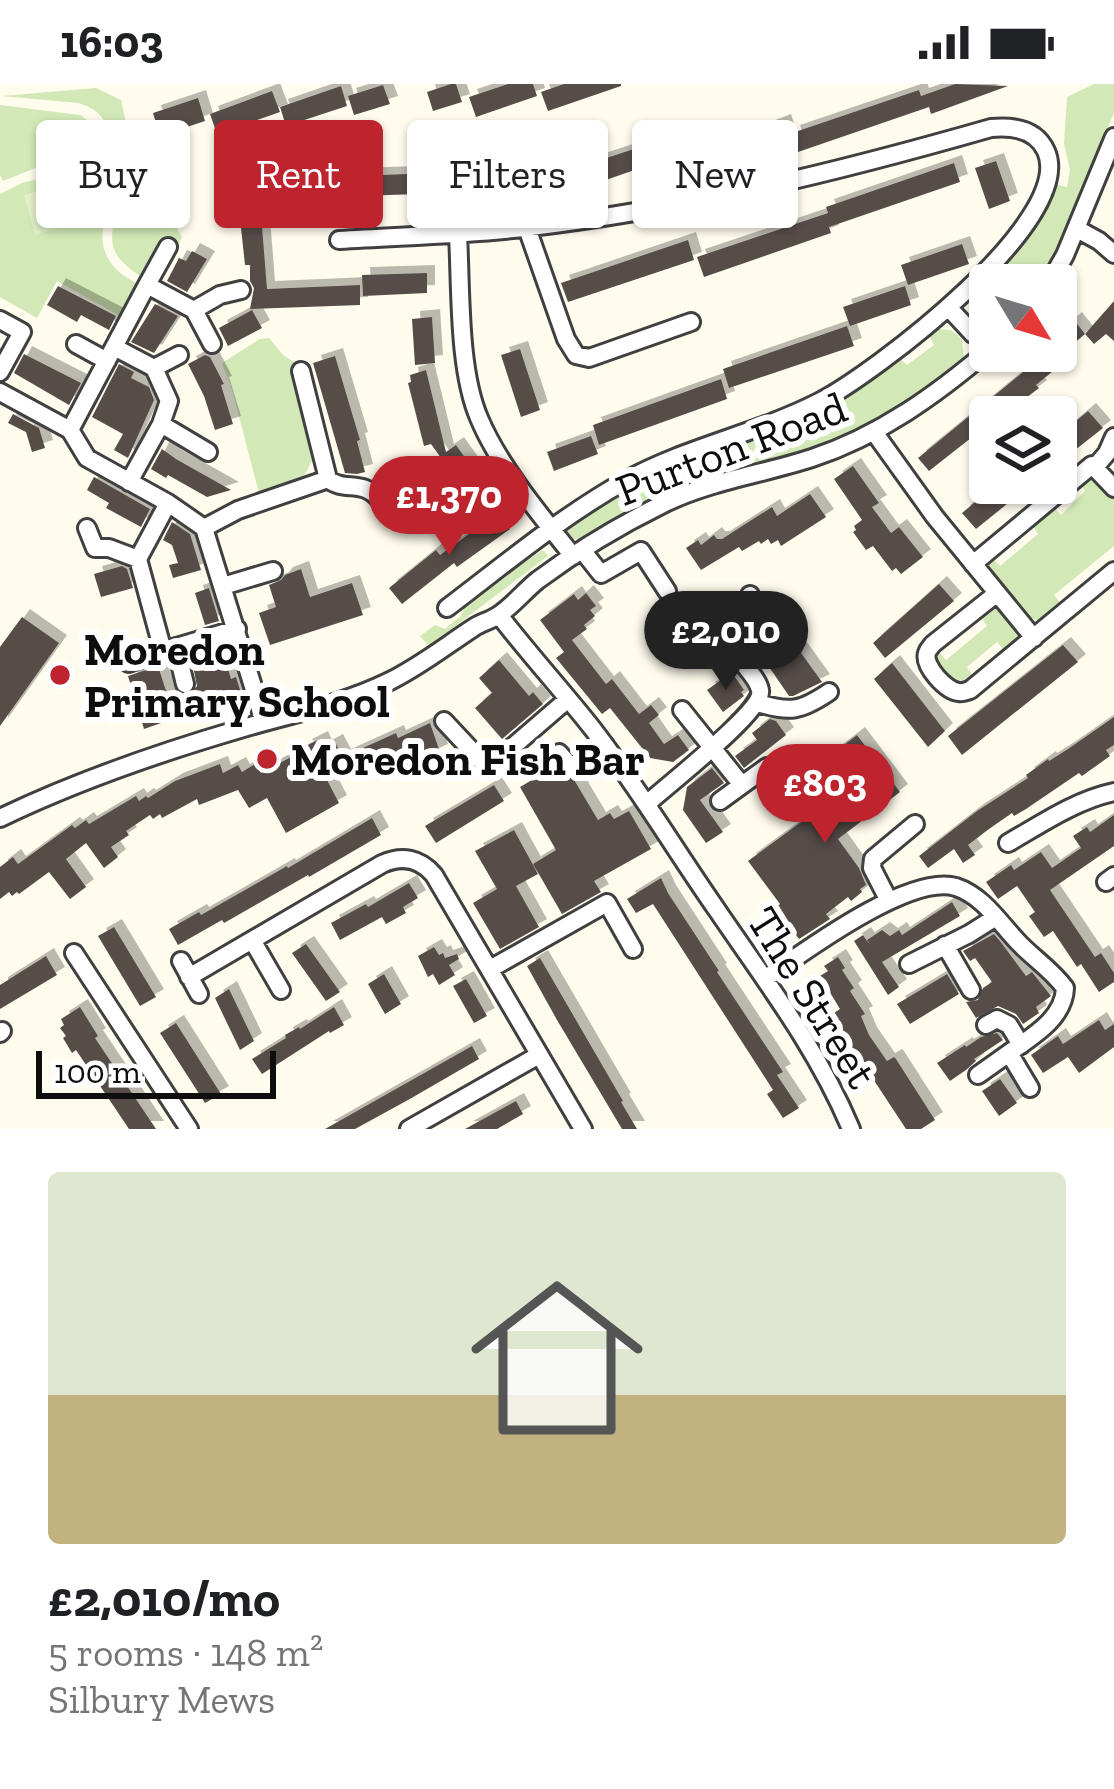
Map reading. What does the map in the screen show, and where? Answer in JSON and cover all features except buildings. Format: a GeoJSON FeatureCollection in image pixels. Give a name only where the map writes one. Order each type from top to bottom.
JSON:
{"type":"FeatureCollection","features":[{"type":"Feature","properties":{"kind":"street","name":"Purton Road"},"geometry":{"type":"LineString","coordinates":[[447,608],[551,528],[611,489],[663,461],[817,404],[873,370],[948,308],[1006,248],[1040,203],[1050,165],[1044,147],[1026,131],[1004,127],[775,186],[608,216]]}},
{"type":"Feature","properties":{"kind":"street"},"geometry":{"type":"LineString","coordinates":[[1061,264],[1114,136]]}},
{"type":"Feature","properties":{"kind":"street"},"geometry":{"type":"LineString","coordinates":[[339,240],[527,228],[575,355],[589,358],[691,322]]}},
{"type":"Feature","properties":{"kind":"street"},"geometry":{"type":"LineString","coordinates":[[1077,229],[1114,254]]}},
{"type":"Feature","properties":{"kind":"street"},"geometry":{"type":"LineString","coordinates":[[458,235],[467,364],[475,405],[497,452],[551,528],[601,574],[641,551],[667,591]]}},
{"type":"Feature","properties":{"kind":"street"},"geometry":{"type":"LineString","coordinates":[[70,430],[168,247]]}},
{"type":"Feature","properties":{"kind":"street"},"geometry":{"type":"LineString","coordinates":[[147,285],[194,310],[212,344]]}},
{"type":"Feature","properties":{"kind":"street"},"geometry":{"type":"LineString","coordinates":[[194,310],[220,295],[242,290]]}},
{"type":"Feature","properties":{"kind":"street"},"geometry":{"type":"LineString","coordinates":[[948,308],[969,330]]}},
{"type":"Feature","properties":{"kind":"street"},"geometry":{"type":"LineString","coordinates":[[0,320],[22,332],[0,372]]}},
{"type":"Feature","properties":{"kind":"street"},"geometry":{"type":"LineString","coordinates":[[76,344],[154,368],[179,355]]}},
{"type":"Feature","properties":{"kind":"street","name":"Purton Road"},"geometry":{"type":"LineString","coordinates":[[0,818],[96,776],[385,684],[499,615],[577,553],[668,502],[812,458],[874,432],[969,366]]}},
{"type":"Feature","properties":{"kind":"street"},"geometry":{"type":"LineString","coordinates":[[129,482],[169,401],[154,368]]}},
{"type":"Feature","properties":{"kind":"street"},"geometry":{"type":"LineString","coordinates":[[301,371],[328,479],[338,485],[368,488],[380,500]]}},
{"type":"Feature","properties":{"kind":"street"},"geometry":{"type":"LineString","coordinates":[[0,392],[70,430],[87,458],[204,528],[264,722]]}},
{"type":"Feature","properties":{"kind":"street"},"geometry":{"type":"LineString","coordinates":[[161,424],[208,452]]}},
{"type":"Feature","properties":{"kind":"street"},"geometry":{"type":"LineString","coordinates":[[874,432],[912,487],[1034,638]]}},
{"type":"Feature","properties":{"kind":"street"},"geometry":{"type":"LineString","coordinates":[[973,564],[1096,466],[1114,437]]}},
{"type":"Feature","properties":{"kind":"street"},"geometry":{"type":"LineString","coordinates":[[1096,466],[1114,488]]}},
{"type":"Feature","properties":{"kind":"street"},"geometry":{"type":"LineString","coordinates":[[204,528],[238,510],[328,479]]}},
{"type":"Feature","properties":{"kind":"street"},"geometry":{"type":"LineString","coordinates":[[137,559],[168,503]]}},
{"type":"Feature","properties":{"kind":"street"},"geometry":{"type":"LineString","coordinates":[[87,528],[95,548],[137,559],[185,684]]}},
{"type":"Feature","properties":{"kind":"street"},"geometry":{"type":"LineString","coordinates":[[223,586],[273,571]]}},
{"type":"Feature","properties":{"kind":"street"},"geometry":{"type":"LineString","coordinates":[[996,594],[927,652],[930,668],[950,690],[964,692],[1114,571]]}},
{"type":"Feature","properties":{"kind":"street"},"geometry":{"type":"LineString","coordinates":[[647,803],[758,703],[760,687],[739,653],[752,608],[750,596]]}},
{"type":"Feature","properties":{"kind":"street","name":"The Street"},"geometry":{"type":"LineString","coordinates":[[499,615],[647,803],[805,1036],[851,1129]]}},
{"type":"Feature","properties":{"kind":"street"},"geometry":{"type":"LineString","coordinates":[[129,664],[237,629]]}},
{"type":"Feature","properties":{"kind":"street"},"geometry":{"type":"LineString","coordinates":[[758,703],[795,710],[829,692]]}},
{"type":"Feature","properties":{"kind":"street"},"geometry":{"type":"LineString","coordinates":[[443,721],[488,768],[568,699]]}},
{"type":"Feature","properties":{"kind":"street"},"geometry":{"type":"LineString","coordinates":[[682,710],[742,785]]}},
{"type":"Feature","properties":{"kind":"street"},"geometry":{"type":"LineString","coordinates":[[559,753],[574,765],[605,746]]}},
{"type":"Feature","properties":{"kind":"street"},"geometry":{"type":"LineString","coordinates":[[720,801],[766,767]]}},
{"type":"Feature","properties":{"kind":"street"},"geometry":{"type":"LineString","coordinates":[[1008,843],[1070,809],[1114,792]]}},
{"type":"Feature","properties":{"kind":"street"},"geometry":{"type":"LineString","coordinates":[[889,901],[872,868],[873,859],[915,824]]}},
{"type":"Feature","properties":{"kind":"street"},"geometry":{"type":"LineString","coordinates":[[199,994],[185,969],[252,940],[382,864],[407,859],[434,875],[583,1129]]}},
{"type":"Feature","properties":{"kind":"street"},"geometry":{"type":"LineString","coordinates":[[766,978],[889,901],[919,888],[953,886],[996,916],[1065,988],[1064,1002],[1040,1030],[979,1076]]}},
{"type":"Feature","properties":{"kind":"street"},"geometry":{"type":"LineString","coordinates":[[490,969],[607,903],[633,949]]}},
{"type":"Feature","properties":{"kind":"street"},"geometry":{"type":"LineString","coordinates":[[909,964],[996,916]]}},
{"type":"Feature","properties":{"kind":"street"},"geometry":{"type":"LineString","coordinates":[[252,940],[281,990]]}},
{"type":"Feature","properties":{"kind":"street"},"geometry":{"type":"LineString","coordinates":[[945,945],[971,990]]}},
{"type":"Feature","properties":{"kind":"street"},"geometry":{"type":"LineString","coordinates":[[74,952],[189,1129]]}},
{"type":"Feature","properties":{"kind":"street"},"geometry":{"type":"LineString","coordinates":[[986,1025],[997,1019],[1005,1022],[1030,1088]]}},
{"type":"Feature","properties":{"kind":"street"},"geometry":{"type":"LineString","coordinates":[[409,1129],[539,1055]]}},
{"type":"Feature","properties":{"kind":"green space"},"geometry":{"type":"Polygon","coordinates":[[[1094,84],[1114,84],[1114,113],[1055,254],[1048,264],[995,264],[1054,184],[1067,187],[1067,97],[1094,84]]]}},
{"type":"Feature","properties":{"kind":"green space"},"geometry":{"type":"Polygon","coordinates":[[[96,88],[121,100],[125,120],[103,120],[78,103],[2,96],[96,88]]]}},
{"type":"Feature","properties":{"kind":"green space"},"geometry":{"type":"Polygon","coordinates":[[[0,105],[80,115],[87,120],[36,120],[36,168],[3,181],[0,105]]]}},
{"type":"Feature","properties":{"kind":"green space"},"geometry":{"type":"Polygon","coordinates":[[[36,179],[36,228],[104,228],[106,255],[116,269],[137,283],[120,316],[57,281],[37,318],[0,297],[0,194],[36,179]]]}},
{"type":"Feature","properties":{"kind":"green space"},"geometry":{"type":"Polygon","coordinates":[[[36,192],[36,228],[60,228],[35,235],[24,195],[36,192]]]}},
{"type":"Feature","properties":{"kind":"green space"},"geometry":{"type":"Polygon","coordinates":[[[113,228],[177,228],[182,237],[177,249],[160,240],[140,276],[117,256],[113,228]]]}},
{"type":"Feature","properties":{"kind":"green space"},"geometry":{"type":"Polygon","coordinates":[[[938,329],[951,330],[962,339],[964,361],[884,418],[817,448],[684,487],[571,539],[566,530],[576,520],[665,467],[672,475],[694,465],[690,455],[898,357],[907,365],[934,345],[929,335],[938,329]]]}},
{"type":"Feature","properties":{"kind":"green space"},"geometry":{"type":"Polygon","coordinates":[[[269,338],[294,362],[317,451],[304,476],[259,493],[222,363],[269,338]]]}},
{"type":"Feature","properties":{"kind":"green space"},"geometry":{"type":"Polygon","coordinates":[[[1093,476],[1114,495],[1114,546],[1054,595],[1063,606],[1053,615],[1030,618],[985,570],[990,556],[1000,566],[1038,534],[1031,523],[1052,506],[1061,515],[1077,504],[1085,491],[1080,483],[1093,476]]]}},
{"type":"Feature","properties":{"kind":"green space"},"geometry":{"type":"Polygon","coordinates":[[[543,550],[548,556],[429,646],[420,636],[435,625],[445,629],[461,616],[467,601],[528,553],[531,558],[543,550]]]}},
{"type":"Feature","properties":{"kind":"green space"},"geometry":{"type":"Polygon","coordinates":[[[993,605],[1019,630],[1017,640],[1006,652],[997,642],[967,667],[975,678],[955,682],[933,656],[937,650],[946,660],[987,626],[980,615],[993,605]]]}},
{"type":"Feature","properties":{"kind":"place","name":"Moredon Primary School"},"geometry":{"type":"Point","coordinates":[60,675]}},
{"type":"Feature","properties":{"kind":"place","name":"Moredon Fish Bar"},"geometry":{"type":"Point","coordinates":[267,759]}}]}
